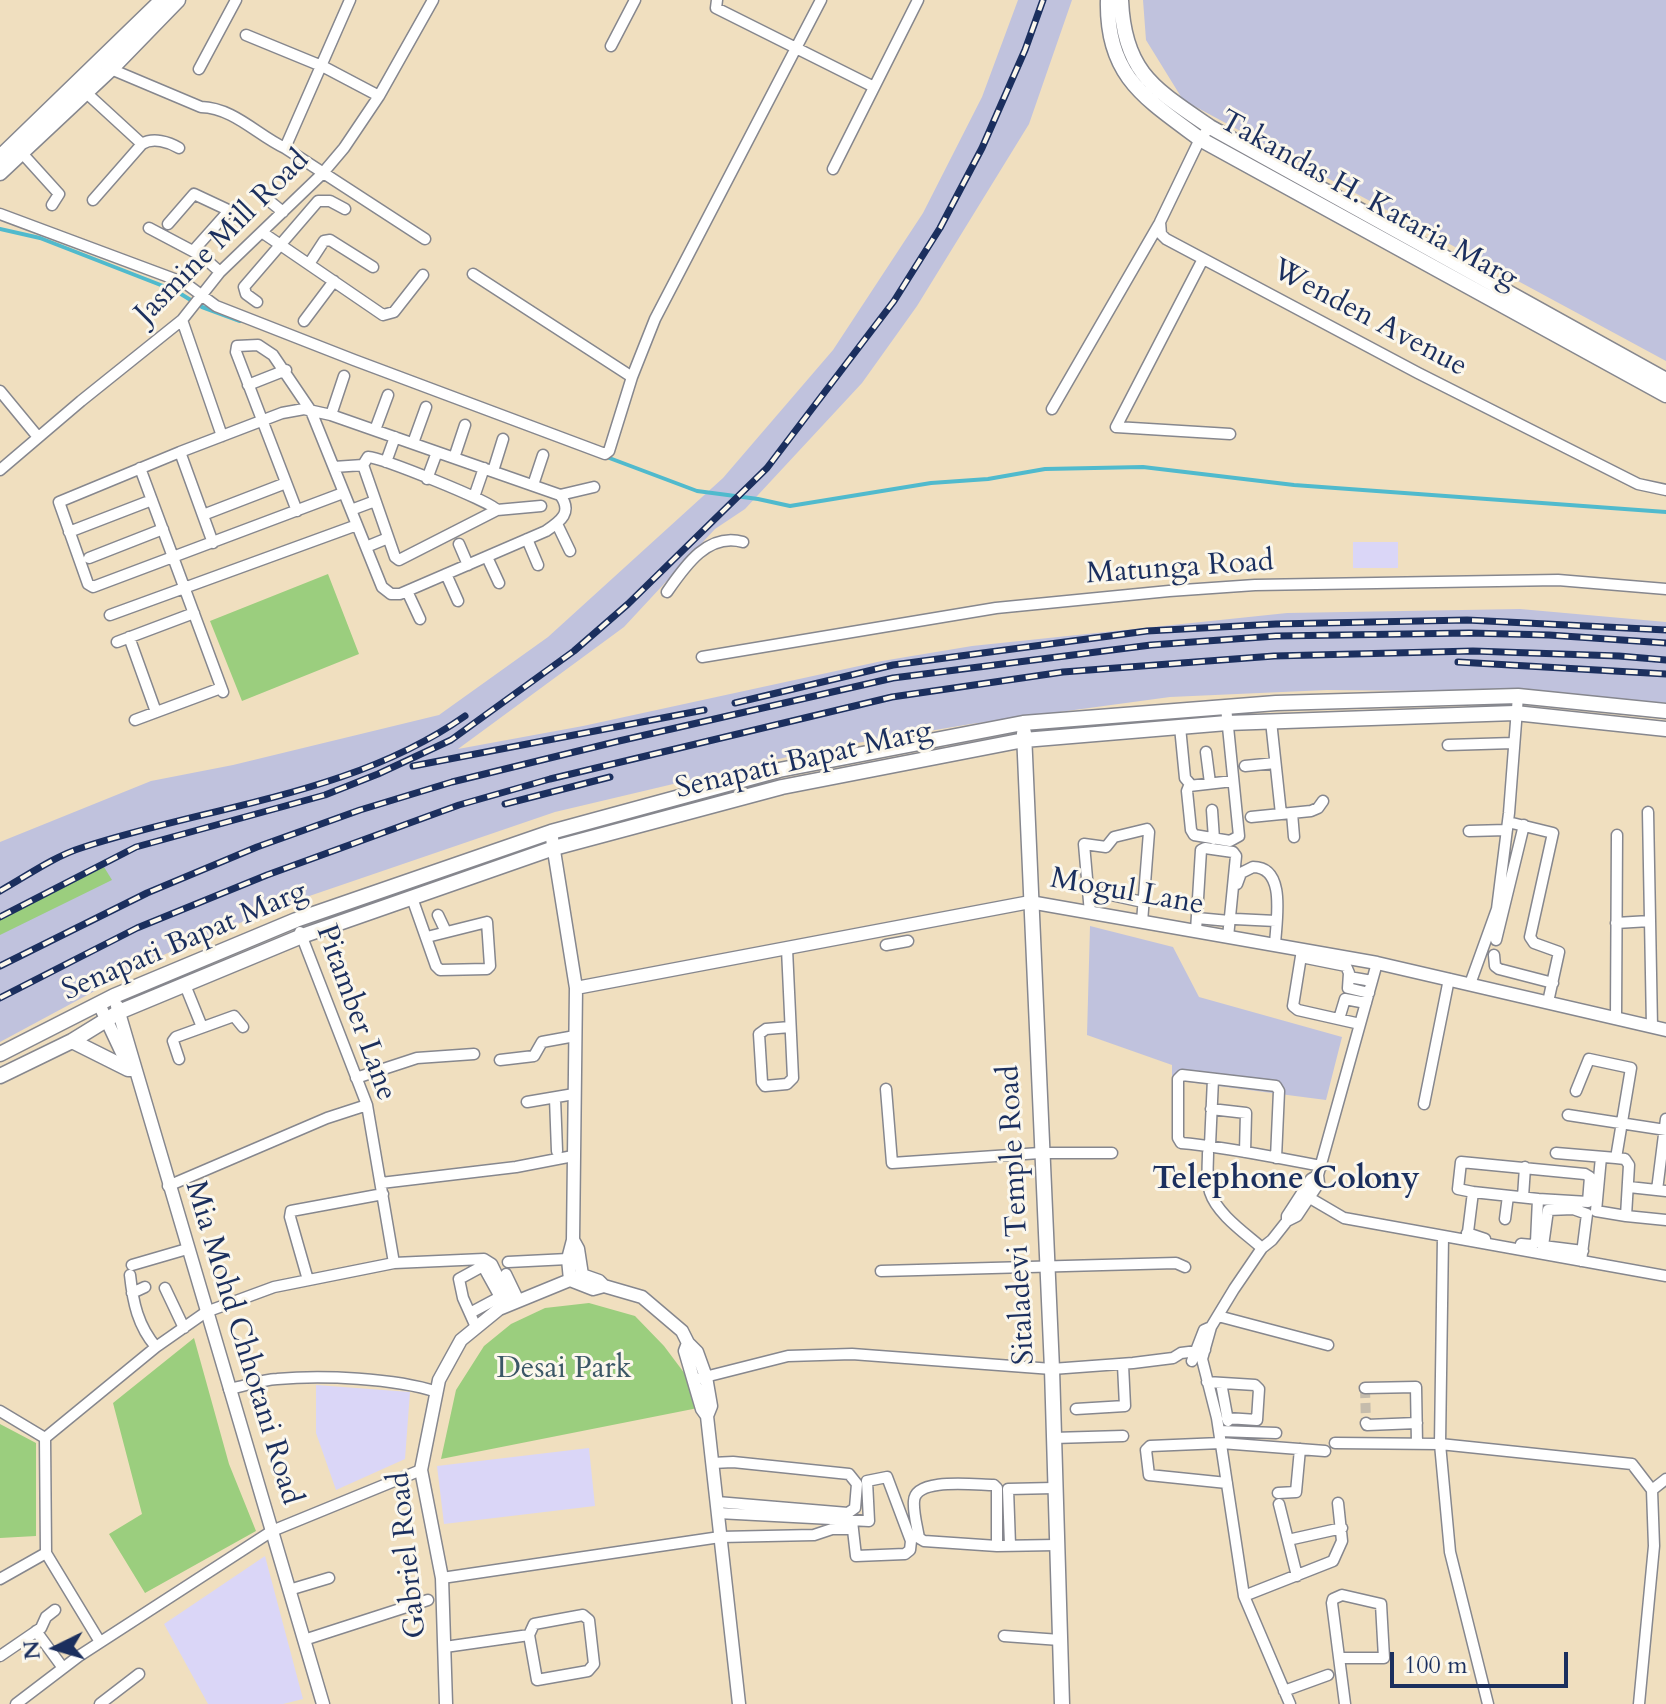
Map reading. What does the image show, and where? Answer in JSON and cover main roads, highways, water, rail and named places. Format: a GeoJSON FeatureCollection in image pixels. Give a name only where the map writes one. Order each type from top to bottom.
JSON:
{"type":"FeatureCollection","features":[{"type":"Feature","properties":{"kind":"main road"},"geometry":{"type":"LineString","coordinates":[[104,66],[162,0]]}},
{"type":"Feature","properties":{"kind":"main road"},"geometry":{"type":"LineString","coordinates":[[0,157],[178,0]]}},
{"type":"Feature","properties":{"kind":"main road","name":"Takandas H. Kataria Marg"},"geometry":{"type":"LineString","coordinates":[[1108,0],[1111,45],[1122,52],[1164,96],[1210,127],[1642,374],[1666,395]]}},
{"type":"Feature","properties":{"kind":"main road","name":"Takandas H. Kataria Marg"},"geometry":{"type":"LineString","coordinates":[[1121,0],[1122,52],[1133,83],[1154,104],[1200,139],[1642,374],[1666,380]]}},
{"type":"Feature","properties":{"kind":"main road"},"geometry":{"type":"LineString","coordinates":[[0,173],[80,88]]}},
{"type":"Feature","properties":{"kind":"main road","name":"Senapati Bapat Marg"},"geometry":{"type":"LineString","coordinates":[[0,1076],[72,1041],[112,1016],[302,936],[421,900],[554,848],[782,787],[1024,740],[1180,727],[1227,715],[1309,702],[1518,696],[1666,711]]}},
{"type":"Feature","properties":{"kind":"main road"},"geometry":{"type":"LineString","coordinates":[[1415,699],[1416,716]]}},
{"type":"Feature","properties":{"kind":"main road"},"geometry":{"type":"LineString","coordinates":[[1309,702],[1310,720]]}},
{"type":"Feature","properties":{"kind":"main road","name":"Senapati Bapat Marg"},"geometry":{"type":"LineString","coordinates":[[0,1054],[114,996],[296,920],[551,832],[779,770],[1023,723],[1227,715],[1271,721],[1515,713],[1666,729]]}},
{"type":"Feature","properties":{"kind":"main road","name":"Sitaladevi Temple Road"},"geometry":{"type":"LineString","coordinates":[[1023,723],[1045,1267],[1052,1369],[1062,1704]]}},
{"type":"Feature","properties":{"kind":"main road"},"geometry":{"type":"LineString","coordinates":[[929,742],[932,758]]}},
{"type":"Feature","properties":{"kind":"main road"},"geometry":{"type":"LineString","coordinates":[[720,786],[725,803]]}},
{"type":"Feature","properties":{"kind":"main road"},"geometry":{"type":"LineString","coordinates":[[629,811],[633,827]]}},
{"type":"Feature","properties":{"kind":"main road"},"geometry":{"type":"LineString","coordinates":[[204,959],[210,974]]}},
{"type":"Feature","properties":{"kind":"main road"},"geometry":{"type":"LineString","coordinates":[[72,1041],[132,1072]]}},
{"type":"Feature","properties":{"kind":"waterway"},"geometry":{"type":"LineString","coordinates":[[0,229],[40,238],[176,291],[202,307],[240,321]]}},
{"type":"Feature","properties":{"kind":"waterway"},"geometry":{"type":"LineString","coordinates":[[604,456],[697,491],[790,506],[931,483],[988,479],[1045,469],[1143,467],[1294,485],[1666,512]]}},
{"type":"Feature","properties":{"kind":"tunnel"},"geometry":{"type":"LineString","coordinates":[[1365,1388],[1366,1423]]}},
{"type":"Feature","properties":{"kind":"railway"},"geometry":{"type":"LineString","coordinates":[[0,917],[136,847],[325,795],[451,740],[574,651],[628,604],[767,468],[894,301],[940,228],[982,148],[1025,50],[1043,0]]}},
{"type":"Feature","properties":{"kind":"railway"},"geometry":{"type":"LineString","coordinates":[[735,703],[893,665],[1147,631],[1276,624],[1467,620],[1666,630]]}},
{"type":"Feature","properties":{"kind":"railway"},"geometry":{"type":"LineString","coordinates":[[0,966],[147,893],[257,847],[360,810],[452,782],[893,678],[1151,645],[1276,636],[1469,633],[1666,643]]}},
{"type":"Feature","properties":{"kind":"railway"},"geometry":{"type":"LineString","coordinates":[[0,998],[137,928],[267,875],[459,805],[550,779],[892,697],[1063,672],[1274,656],[1473,651],[1666,660]]}},
{"type":"Feature","properties":{"kind":"railway"},"geometry":{"type":"LineString","coordinates":[[1458,662],[1666,674]]}},
{"type":"Feature","properties":{"kind":"railway"},"geometry":{"type":"LineString","coordinates":[[413,766],[704,710]]}},
{"type":"Feature","properties":{"kind":"railway"},"geometry":{"type":"LineString","coordinates":[[0,891],[51,861],[81,848],[279,796],[376,764],[422,743],[465,716]]}},
{"type":"Feature","properties":{"kind":"railway"},"geometry":{"type":"LineString","coordinates":[[505,804],[610,777]]}},
{"type":"Feature","properties":{"kind":"district","name":"Telephone Colony"},"geometry":{"type":"Point","coordinates":[1286,1181]}},
{"type":"Feature","properties":{"kind":"park label","name":"Desai Park"},"geometry":{"type":"Point","coordinates":[564,1370]}}]}
